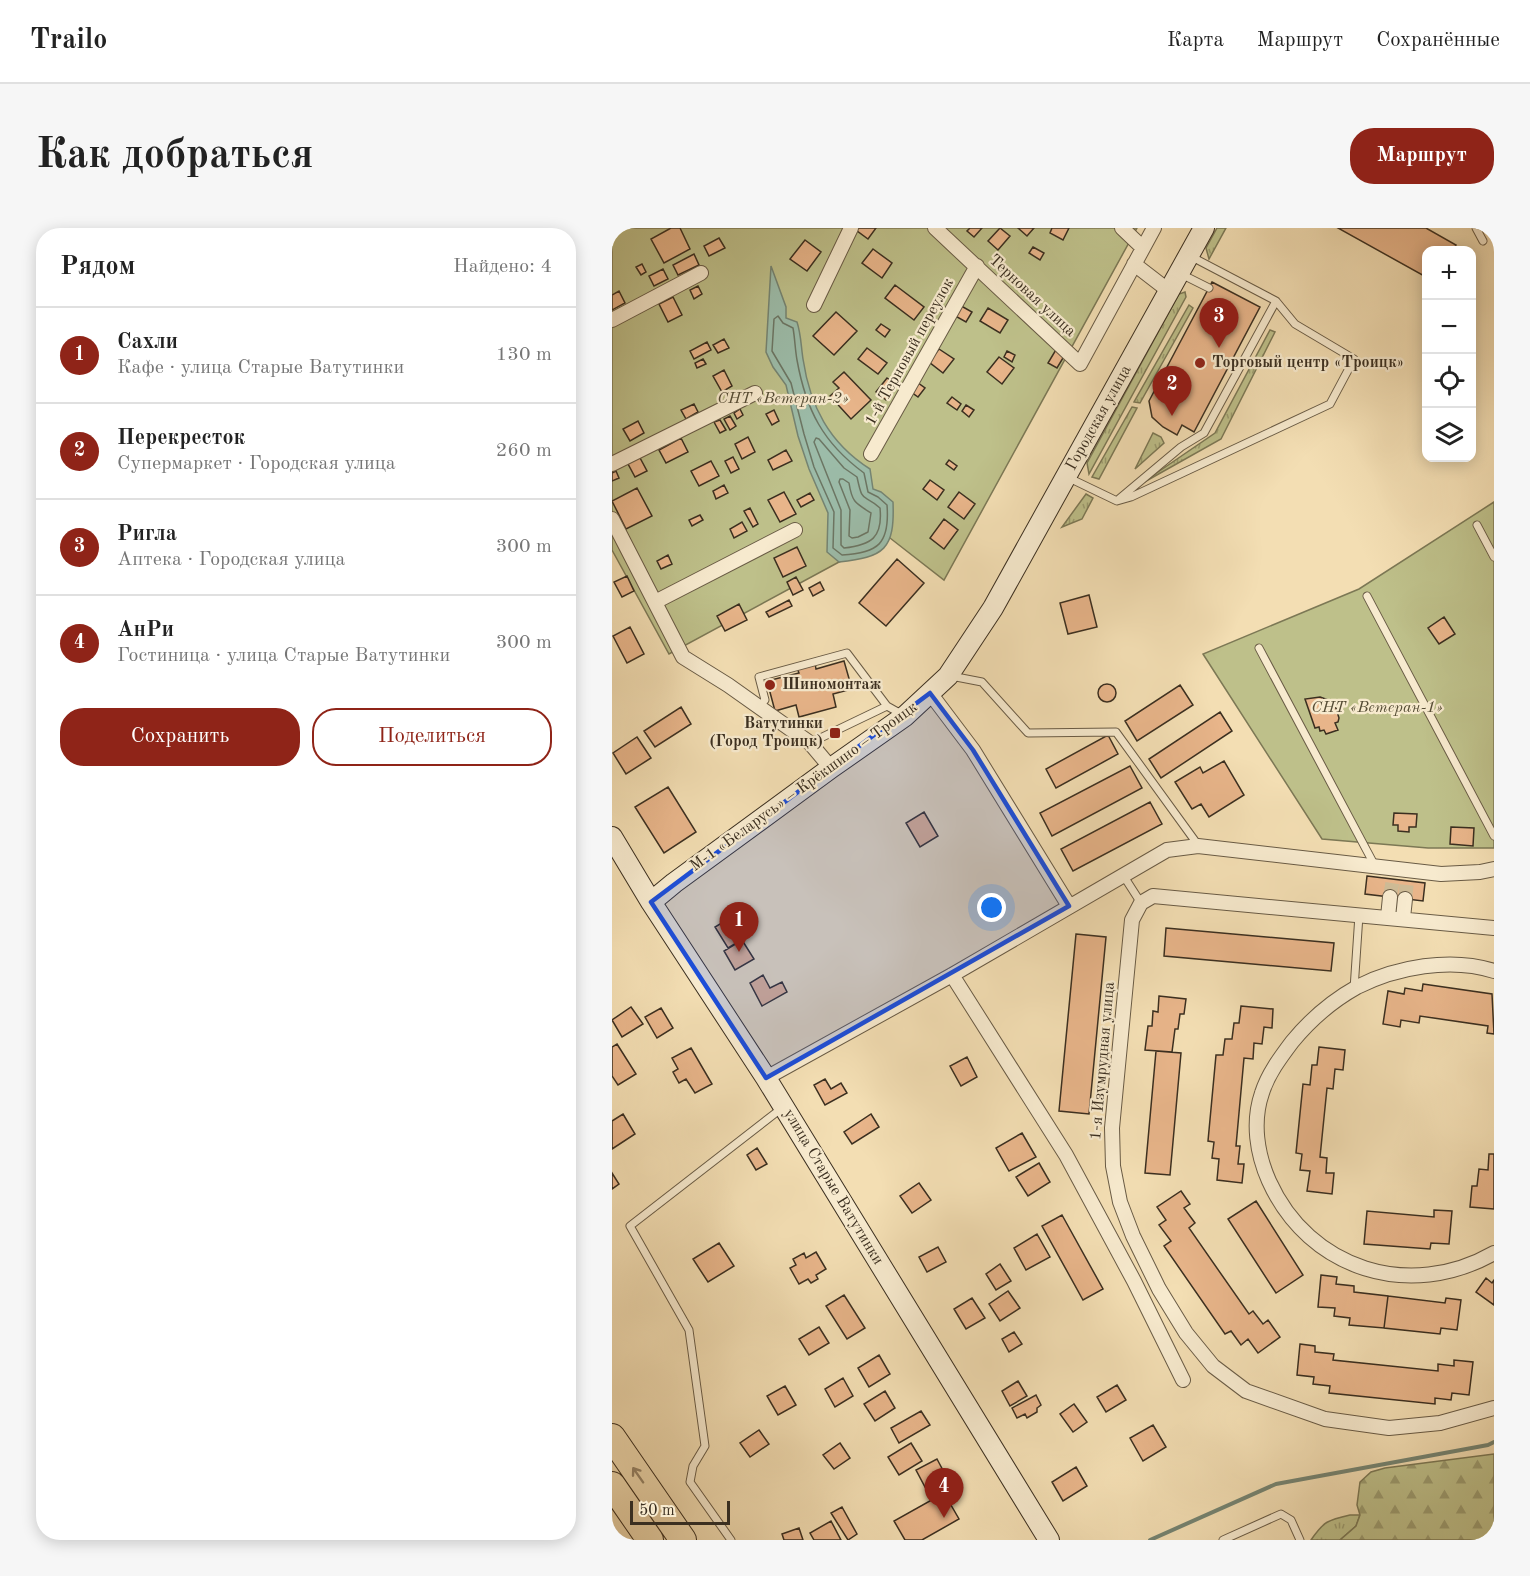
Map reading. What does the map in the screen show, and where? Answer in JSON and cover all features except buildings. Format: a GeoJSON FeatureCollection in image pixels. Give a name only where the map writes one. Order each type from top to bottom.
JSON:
{"type":"FeatureCollection","features":[{"type":"Feature","properties":{"kind":"highway"},"geometry":{"type":"LineString","coordinates":[[612,1437],[683,1540]]}},
{"type":"Feature","properties":{"kind":"highway"},"geometry":{"type":"LineString","coordinates":[[612,1485],[650,1540]]}},
{"type":"Feature","properties":{"kind":"main road","name":"Городская улица"},"geometry":{"type":"LineString","coordinates":[[993,608],[1204,228]]}},
{"type":"Feature","properties":{"kind":"main road","name":"М-1 «Беларусь» – Крёкшино – Троицк"},"geometry":{"type":"LineString","coordinates":[[651,902],[905,716],[948,676],[993,608]]}},
{"type":"Feature","properties":{"kind":"main road","name":"улица Старые Ватутинки"},"geometry":{"type":"LineString","coordinates":[[612,837],[651,902],[766,1078],[1049,1540]]}},
{"type":"Feature","properties":{"kind":"street"},"geometry":{"type":"LineString","coordinates":[[814,305],[852,228]]}},
{"type":"Feature","properties":{"kind":"street","name":"Терновая улица"},"geometry":{"type":"LineString","coordinates":[[935,228],[1080,364],[1134,264]]}},
{"type":"Feature","properties":{"kind":"street"},"geometry":{"type":"LineString","coordinates":[[1122,228],[1143,248]]}},
{"type":"Feature","properties":{"kind":"street"},"geometry":{"type":"LineString","coordinates":[[1154,228],[1134,264],[1169,291]]}},
{"type":"Feature","properties":{"kind":"street","name":"1-й Терновый переулок"},"geometry":{"type":"LineString","coordinates":[[872,454],[977,267]]}},
{"type":"Feature","properties":{"kind":"street"},"geometry":{"type":"LineString","coordinates":[[612,320],[701,273]]}},
{"type":"Feature","properties":{"kind":"street"},"geometry":{"type":"LineString","coordinates":[[612,464],[754,393]]}},
{"type":"Feature","properties":{"kind":"street"},"geometry":{"type":"LineString","coordinates":[[612,519],[683,657],[810,743],[831,768]]}},
{"type":"Feature","properties":{"kind":"street"},"geometry":{"type":"LineString","coordinates":[[655,602],[795,530]]}},
{"type":"Feature","properties":{"kind":"street"},"geometry":{"type":"LineString","coordinates":[[930,693],[973,750],[1069,906]]}},
{"type":"Feature","properties":{"kind":"street"},"geometry":{"type":"LineString","coordinates":[[766,1078],[952,975],[1167,850],[1198,846],[1375,866],[1393,874],[1408,875],[1459,874],[1494,869]]}},
{"type":"Feature","properties":{"kind":"street"},"geometry":{"type":"LineString","coordinates":[[1141,903],[1153,896],[1494,928]]}},
{"type":"Feature","properties":{"kind":"street"},"geometry":{"type":"LineString","coordinates":[[1388,917],[1390,897]]}},
{"type":"Feature","properties":{"kind":"street"},"geometry":{"type":"LineString","coordinates":[[1402,918],[1405,899]]}},
{"type":"Feature","properties":{"kind":"street","name":"1-я Изумрудная улица"},"geometry":{"type":"LineString","coordinates":[[1141,903],[1132,920],[1112,1128],[1113,1166],[1120,1202],[1133,1236],[1159,1289],[1186,1333],[1213,1366],[1246,1391],[1325,1419],[1389,1428],[1440,1423],[1494,1408]]}},
{"type":"Feature","properties":{"kind":"street"},"geometry":{"type":"LineString","coordinates":[[1494,971],[1464,965],[1407,969],[1371,980],[1354,989],[1318,1014],[1276,1063],[1262,1093],[1257,1115],[1257,1139],[1263,1167],[1273,1189],[1287,1213],[1306,1235],[1326,1251],[1347,1263],[1374,1272],[1406,1275],[1434,1275],[1457,1270],[1479,1262],[1494,1253]]}},
{"type":"Feature","properties":{"kind":"street"},"geometry":{"type":"LineString","coordinates":[[952,975],[1066,1155],[1134,1281],[1183,1380]]}},
{"type":"Feature","properties":{"kind":"lane"},"geometry":{"type":"LineString","coordinates":[[1476,228],[1483,241]]}},
{"type":"Feature","properties":{"kind":"lane"},"geometry":{"type":"LineString","coordinates":[[1067,477],[1117,501],[1131,497],[1330,404],[1354,359],[1295,324],[1276,301],[1189,255]]}},
{"type":"Feature","properties":{"kind":"lane"},"geometry":{"type":"LineString","coordinates":[[1179,273],[1209,288]]}},
{"type":"Feature","properties":{"kind":"lane"},"geometry":{"type":"LineString","coordinates":[[1117,501],[1181,447],[1204,433],[1276,301]]}},
{"type":"Feature","properties":{"kind":"lane"},"geometry":{"type":"LineString","coordinates":[[1477,525],[1494,557]]}},
{"type":"Feature","properties":{"kind":"lane"},"geometry":{"type":"LineString","coordinates":[[1367,596],[1494,836]]}},
{"type":"Feature","properties":{"kind":"lane"},"geometry":{"type":"LineString","coordinates":[[1259,648],[1375,866]]}},
{"type":"Feature","properties":{"kind":"lane"},"geometry":{"type":"LineString","coordinates":[[759,707],[765,700],[759,677],[847,653],[887,706],[905,716]]}},
{"type":"Feature","properties":{"kind":"lane"},"geometry":{"type":"LineString","coordinates":[[948,676],[982,682],[1028,732],[1116,732],[1198,846]]}},
{"type":"Feature","properties":{"kind":"lane"},"geometry":{"type":"LineString","coordinates":[[810,743],[887,706]]}},
{"type":"Feature","properties":{"kind":"lane"},"geometry":{"type":"LineString","coordinates":[[1123,875],[1141,903]]}},
{"type":"Feature","properties":{"kind":"lane"},"geometry":{"type":"LineString","coordinates":[[1354,989],[1359,915]]}},
{"type":"Feature","properties":{"kind":"lane"},"geometry":{"type":"LineString","coordinates":[[731,1540],[690,1482],[693,1466],[705,1446],[689,1330],[630,1226],[784,1107]]}},
{"type":"Feature","properties":{"kind":"lane"},"geometry":{"type":"LineString","coordinates":[[1223,1540],[1281,1514],[1291,1520],[1300,1540]]}},
{"type":"Feature","properties":{"kind":"highlighted area"},"geometry":{"type":"Polygon","coordinates":[[[930,693],[973,750],[1069,906],[766,1078],[651,902],[930,693]]]}},
{"type":"Feature","properties":{"kind":"green space","name":"СНТ «Ветеран-2»"},"geometry":{"type":"Polygon","coordinates":[[[612,228],[1137,228],[944,580],[890,538],[839,562],[669,654],[612,550],[612,228]]]}},
{"type":"Feature","properties":{"kind":"green space"},"geometry":{"type":"Polygon","coordinates":[[[1217,228],[1226,228],[1209,259],[1206,248],[1217,228]]]}},
{"type":"Feature","properties":{"kind":"green space"},"geometry":{"type":"Polygon","coordinates":[[[1185,292],[1186,297],[1089,474],[1087,463],[1179,294],[1185,292]]]}},
{"type":"Feature","properties":{"kind":"green space"},"geometry":{"type":"Polygon","coordinates":[[[1189,305],[1193,308],[1140,403],[1134,402],[1189,305]]]}},
{"type":"Feature","properties":{"kind":"green space"},"geometry":{"type":"Polygon","coordinates":[[[1270,330],[1275,332],[1221,439],[1139,485],[1215,433],[1270,330]]]}},
{"type":"Feature","properties":{"kind":"green space"},"geometry":{"type":"Polygon","coordinates":[[[1132,407],[1137,408],[1099,479],[1092,477],[1132,407]]]}},
{"type":"Feature","properties":{"kind":"green space"},"geometry":{"type":"Polygon","coordinates":[[[1153,433],[1161,437],[1164,443],[1135,469],[1153,433]]]}},
{"type":"Feature","properties":{"kind":"green space"},"geometry":{"type":"Polygon","coordinates":[[[1086,494],[1093,498],[1082,519],[1062,527],[1086,494]]]}},
{"type":"Feature","properties":{"kind":"green space","name":"СНТ «Ветеран-1»"},"geometry":{"type":"Polygon","coordinates":[[[1494,502],[1494,848],[1428,848],[1322,839],[1203,654],[1359,589],[1494,502]]]}},
{"type":"Feature","properties":{"kind":"green space"},"geometry":{"type":"Polygon","coordinates":[[[1494,1454],[1494,1540],[1340,1540],[1356,1526],[1360,1515],[1357,1505],[1360,1482],[1371,1472],[1385,1468],[1494,1454]]]}},
{"type":"Feature","properties":{"kind":"green space"},"geometry":{"type":"Polygon","coordinates":[[[1350,1515],[1360,1515],[1356,1526],[1340,1540],[1311,1540],[1327,1522],[1350,1515]]]}},
{"type":"Feature","properties":{"kind":"water"},"geometry":{"type":"Polygon","coordinates":[[[771,266],[786,307],[786,318],[797,322],[806,376],[816,408],[843,447],[870,469],[873,489],[881,492],[893,502],[892,531],[889,541],[884,548],[867,557],[839,562],[827,552],[828,513],[798,436],[786,385],[766,352],[771,266]]]}},
{"type":"Feature","properties":{"kind":"waterway"},"geometry":{"type":"LineString","coordinates":[[1150,1540],[1276,1484],[1488,1445],[1494,1442]]}},
{"type":"Feature","properties":{"kind":"tunnel"},"geometry":{"type":"LineString","coordinates":[[1390,897],[1393,879]]}},
{"type":"Feature","properties":{"kind":"tunnel"},"geometry":{"type":"LineString","coordinates":[[1405,899],[1407,881]]}},
{"type":"Feature","properties":{"kind":"place","name":"Ригла"},"geometry":{"type":"Point","coordinates":[1219,348]}},
{"type":"Feature","properties":{"kind":"place","name":"Торговый центр «Троицк»"},"geometry":{"type":"Point","coordinates":[1200,363]}},
{"type":"Feature","properties":{"kind":"place","name":"Перекресток"},"geometry":{"type":"Point","coordinates":[1172,416]}},
{"type":"Feature","properties":{"kind":"place","name":"Шиномонтаж"},"geometry":{"type":"Point","coordinates":[770,685]}},
{"type":"Feature","properties":{"kind":"place","name":"Ватутинки (Город Троицк)"},"geometry":{"type":"Point","coordinates":[835,733]}},
{"type":"Feature","properties":{"kind":"place","name":"Сахли"},"geometry":{"type":"Point","coordinates":[739,952]}},
{"type":"Feature","properties":{"kind":"place","name":"АнРи"},"geometry":{"type":"Point","coordinates":[944,1518]}}]}
